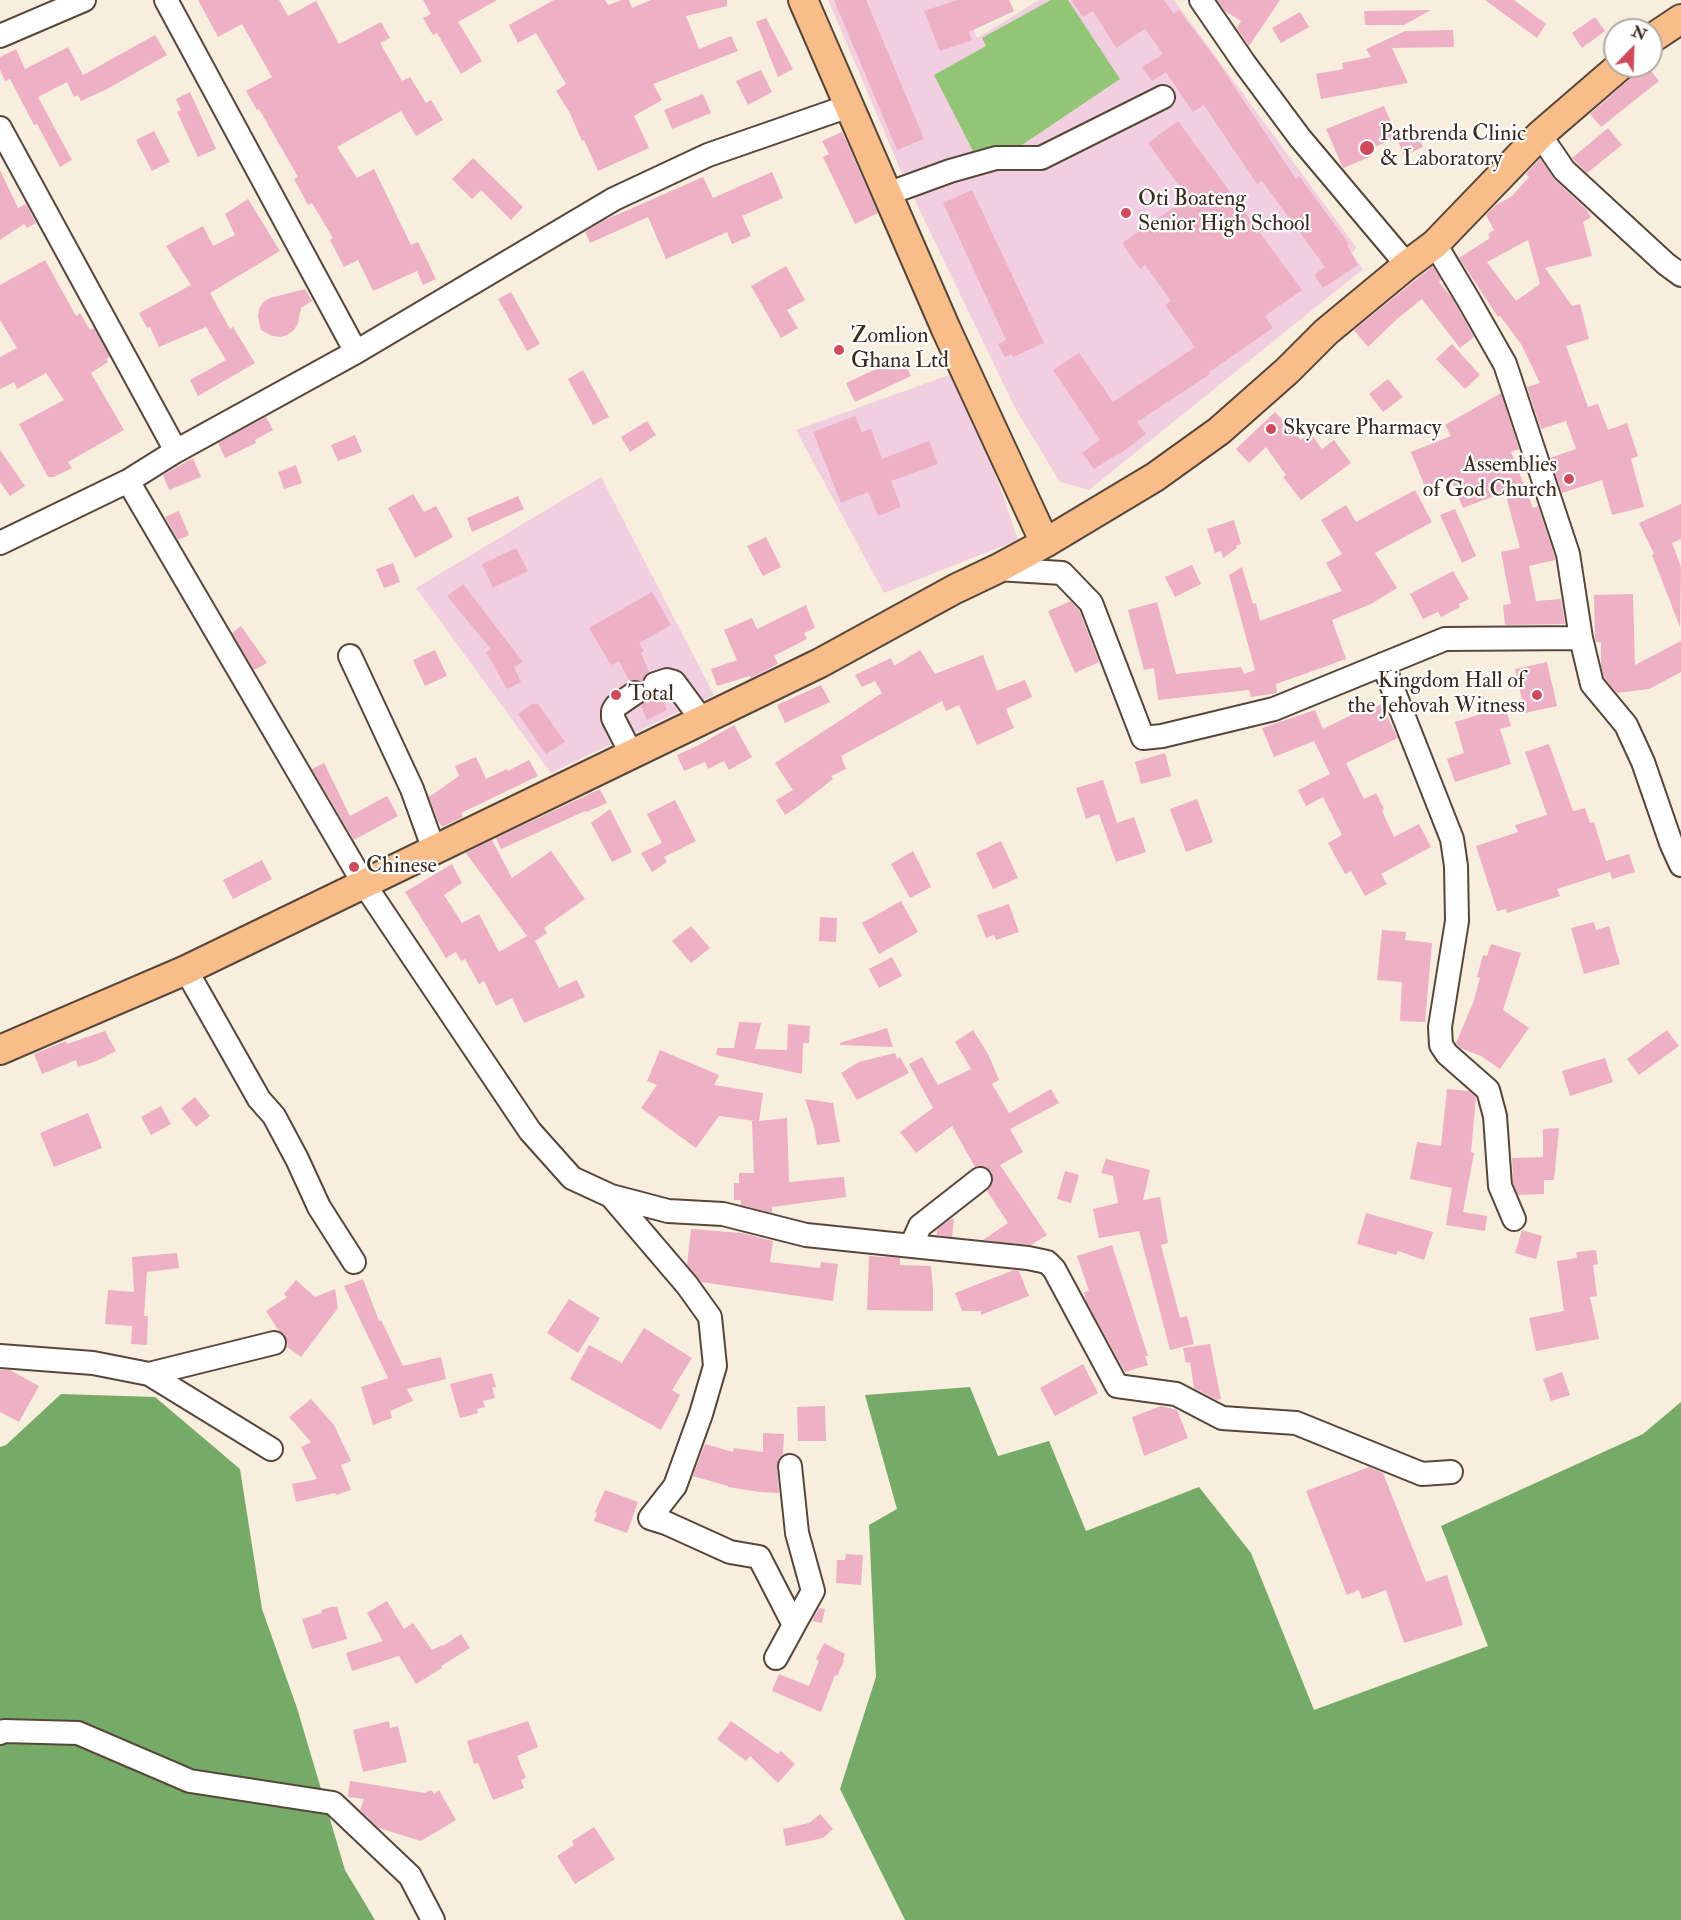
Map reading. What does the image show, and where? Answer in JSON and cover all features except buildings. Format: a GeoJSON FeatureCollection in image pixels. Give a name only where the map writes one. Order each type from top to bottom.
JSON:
{"type":"FeatureCollection","features":[{"type":"Feature","properties":{"kind":"main road"},"geometry":{"type":"LineString","coordinates":[[803,0],[946,329],[1045,543]]}},
{"type":"Feature","properties":{"kind":"main road"},"geometry":{"type":"LineString","coordinates":[[1663,31],[1681,18]]}},
{"type":"Feature","properties":{"kind":"main road"},"geometry":{"type":"LineString","coordinates":[[0,1050],[186,970],[820,663],[1045,543],[1155,477],[1219,430],[1287,371],[1326,332],[1435,244],[1540,135],[1606,78]]}},
{"type":"Feature","properties":{"kind":"street"},"geometry":{"type":"LineString","coordinates":[[0,36],[84,0]]}},
{"type":"Feature","properties":{"kind":"street"},"geometry":{"type":"LineString","coordinates":[[166,0],[356,352]]}},
{"type":"Feature","properties":{"kind":"street"},"geometry":{"type":"LineString","coordinates":[[1201,0],[1300,138],[1407,265]]}},
{"type":"Feature","properties":{"kind":"street"},"geometry":{"type":"LineString","coordinates":[[887,194],[950,171],[996,158],[1041,158],[1163,98]]}},
{"type":"Feature","properties":{"kind":"street"},"geometry":{"type":"LineString","coordinates":[[0,543],[128,481],[176,451],[356,352],[614,199],[708,155],[849,106]]}},
{"type":"Feature","properties":{"kind":"street"},"geometry":{"type":"LineString","coordinates":[[0,128],[176,451]]}},
{"type":"Feature","properties":{"kind":"street"},"geometry":{"type":"LineString","coordinates":[[1540,135],[1564,170],[1666,264],[1681,274]]}},
{"type":"Feature","properties":{"kind":"street"},"geometry":{"type":"LineString","coordinates":[[1435,244],[1504,364],[1568,554],[1581,638],[1592,684],[1626,724],[1643,762],[1681,865]]}},
{"type":"Feature","properties":{"kind":"street"},"geometry":{"type":"LineString","coordinates":[[128,481],[364,884],[530,1131],[572,1178],[610,1196],[668,1211],[723,1214],[806,1235],[1028,1258],[1047,1262],[1054,1269],[1117,1386],[1176,1394],[1222,1418],[1296,1423],[1422,1474],[1451,1472]]}},
{"type":"Feature","properties":{"kind":"street"},"geometry":{"type":"LineString","coordinates":[[997,569],[1062,573],[1091,603],[1143,738],[1162,736],[1274,709],[1445,639],[1581,638]]}},
{"type":"Feature","properties":{"kind":"street"},"geometry":{"type":"LineString","coordinates":[[350,656],[412,789],[434,850]]}},
{"type":"Feature","properties":{"kind":"street"},"geometry":{"type":"LineString","coordinates":[[1383,664],[1452,839],[1456,866],[1457,921],[1440,1027],[1441,1045],[1447,1054],[1488,1090],[1495,1116],[1500,1186],[1514,1219]]}},
{"type":"Feature","properties":{"kind":"street"},"geometry":{"type":"LineString","coordinates":[[632,755],[613,718],[613,711],[616,706],[645,688],[667,680],[674,682],[702,720]]}},
{"type":"Feature","properties":{"kind":"street"},"geometry":{"type":"LineString","coordinates":[[186,970],[259,1099],[274,1116],[319,1207],[354,1262]]}},
{"type":"Feature","properties":{"kind":"street"},"geometry":{"type":"LineString","coordinates":[[911,1246],[920,1226],[980,1179]]}},
{"type":"Feature","properties":{"kind":"street"},"geometry":{"type":"LineString","coordinates":[[610,1196],[687,1285],[711,1317],[715,1366],[701,1414],[675,1486],[650,1518],[730,1552],[759,1557],[794,1625]]}},
{"type":"Feature","properties":{"kind":"street"},"geometry":{"type":"LineString","coordinates":[[149,1374],[274,1343]]}},
{"type":"Feature","properties":{"kind":"street"},"geometry":{"type":"LineString","coordinates":[[0,1356],[93,1364],[149,1374],[271,1449]]}},
{"type":"Feature","properties":{"kind":"street"},"geometry":{"type":"LineString","coordinates":[[776,1658],[813,1591],[797,1533],[790,1466]]}},
{"type":"Feature","properties":{"kind":"street"},"geometry":{"type":"LineString","coordinates":[[0,1733],[4,1731],[78,1733],[190,1781],[333,1803],[410,1876],[433,1920]]}},
{"type":"Feature","properties":{"kind":"shaded area","name":"Oti Boateng Senior High School"},"geometry":{"type":"Polygon","coordinates":[[[828,0],[963,0],[977,38],[1039,0],[1174,0],[1356,247],[1352,254],[1363,269],[1089,490],[1060,482],[1015,408],[904,178],[828,0]]]}},
{"type":"Feature","properties":{"kind":"shaded area"},"geometry":{"type":"Polygon","coordinates":[[[960,371],[1018,540],[884,593],[796,430],[960,371]]]}},
{"type":"Feature","properties":{"kind":"shaded area"},"geometry":{"type":"Polygon","coordinates":[[[601,477],[714,695],[551,773],[416,588],[601,477]]]}},
{"type":"Feature","properties":{"kind":"green space"},"geometry":{"type":"Polygon","coordinates":[[[1051,0],[1068,0],[1120,79],[1019,147],[973,151],[934,75],[986,46],[982,38],[1051,0]]]}},
{"type":"Feature","properties":{"kind":"green space"},"geometry":{"type":"Polygon","coordinates":[[[970,1387],[998,1456],[1049,1441],[1086,1531],[1199,1487],[1251,1553],[1314,1710],[1488,1646],[1441,1526],[1643,1434],[1681,1402],[1681,1920],[905,1920],[840,1789],[876,1677],[869,1525],[897,1509],[865,1395],[970,1387]]]}},
{"type":"Feature","properties":{"kind":"green space"},"geometry":{"type":"Polygon","coordinates":[[[61,1394],[155,1397],[240,1469],[262,1609],[297,1708],[345,1870],[375,1920],[0,1920],[0,1447],[6,1445],[61,1394]]]}},
{"type":"Feature","properties":{"kind":"place","name":"Patbrenda Clinic & Laboratory"},"geometry":{"type":"Point","coordinates":[1367,148]}},
{"type":"Feature","properties":{"kind":"place","name":"Oti Boateng Senior High School"},"geometry":{"type":"Point","coordinates":[1126,213]}},
{"type":"Feature","properties":{"kind":"place","name":"Zomlion Ghana Ltd"},"geometry":{"type":"Point","coordinates":[839,350]}},
{"type":"Feature","properties":{"kind":"place","name":"Skycare Pharmacy"},"geometry":{"type":"Point","coordinates":[1271,429]}},
{"type":"Feature","properties":{"kind":"place","name":"Assemblies of God Church"},"geometry":{"type":"Point","coordinates":[1569,479]}},
{"type":"Feature","properties":{"kind":"place","name":"Total"},"geometry":{"type":"Point","coordinates":[616,695]}},
{"type":"Feature","properties":{"kind":"place","name":"Kingdom Hall of the Jehovah Witness"},"geometry":{"type":"Point","coordinates":[1537,695]}},
{"type":"Feature","properties":{"kind":"place","name":"Chinese"},"geometry":{"type":"Point","coordinates":[354,867]}}]}
